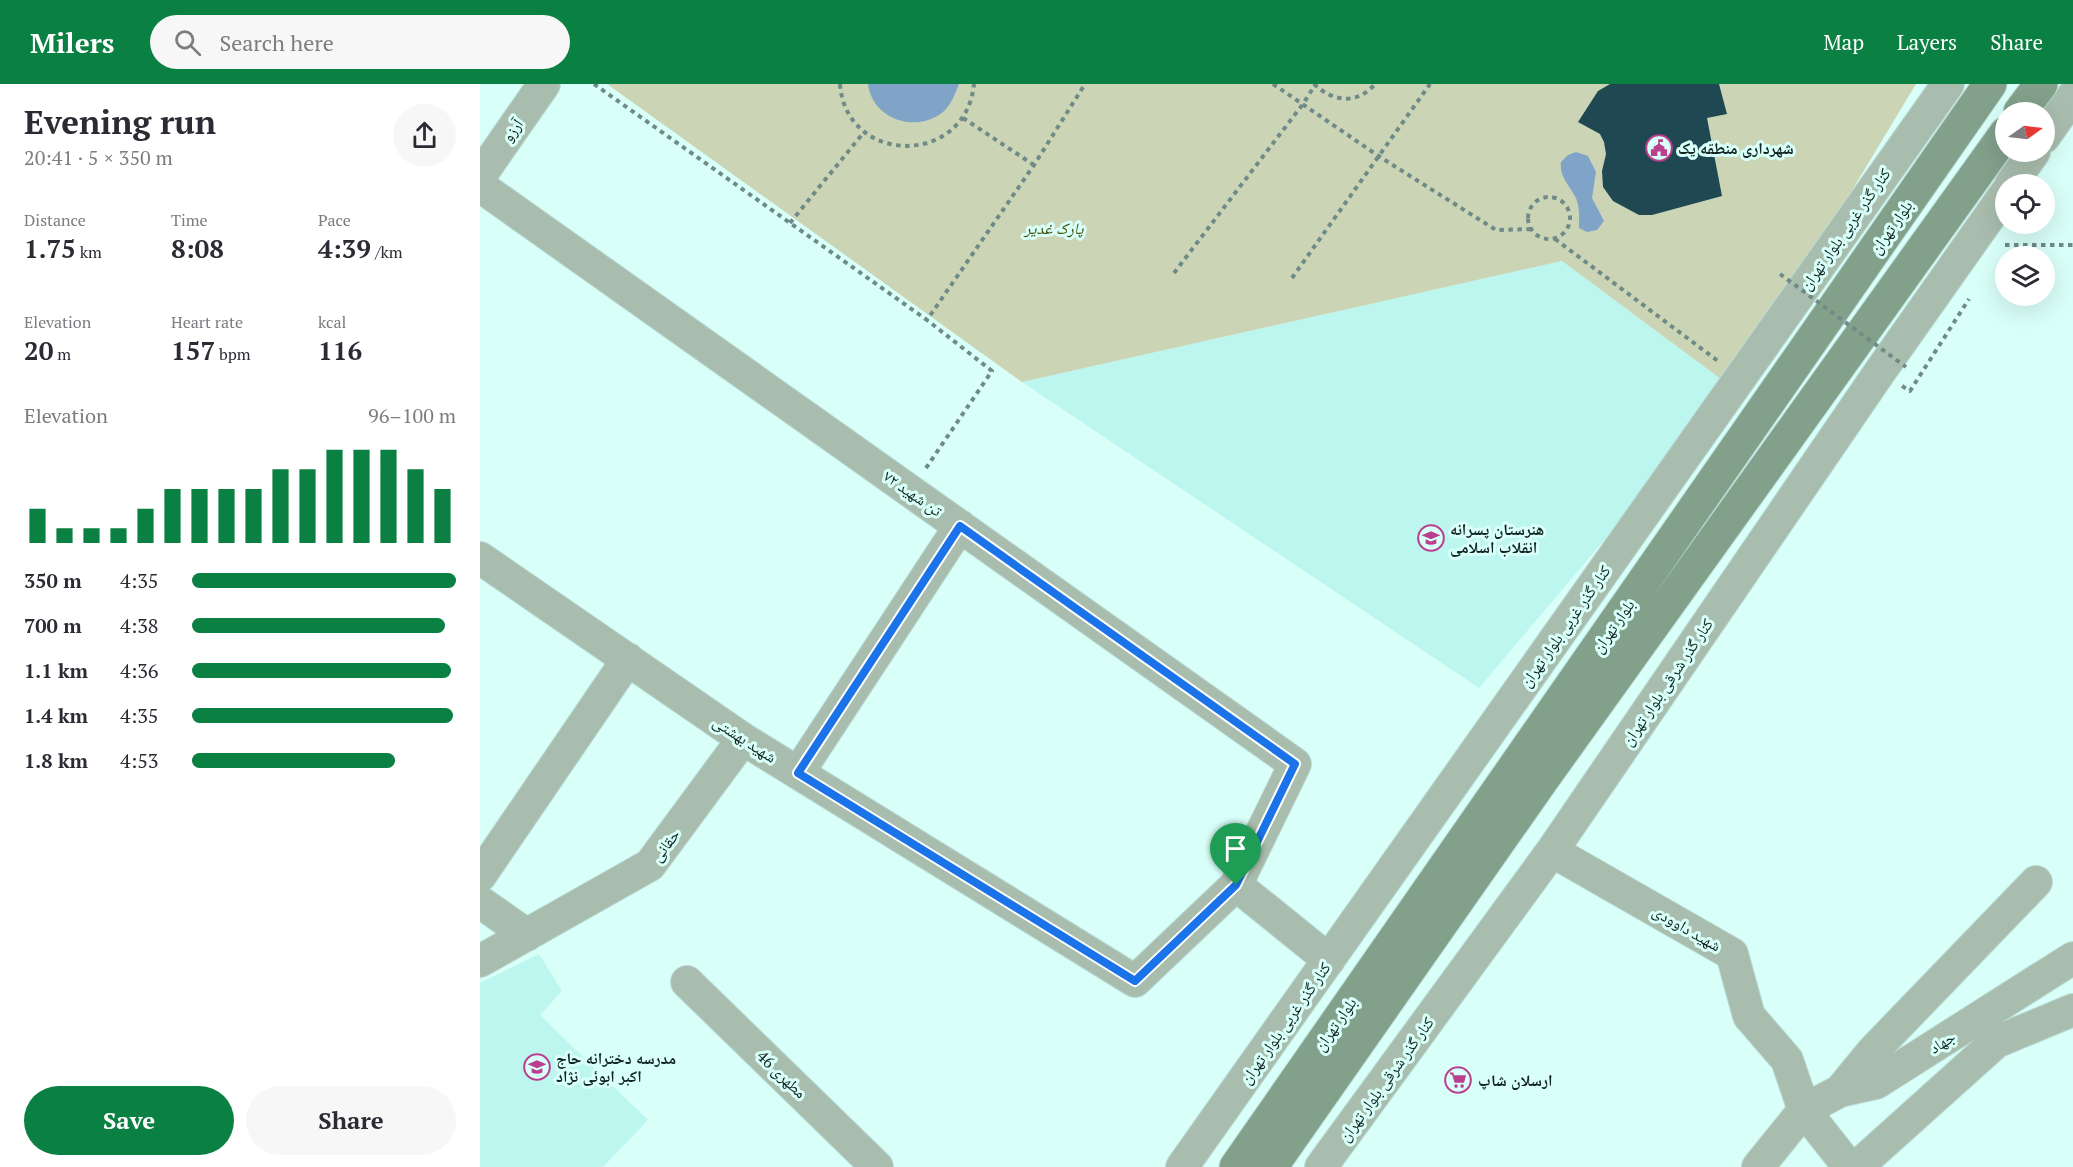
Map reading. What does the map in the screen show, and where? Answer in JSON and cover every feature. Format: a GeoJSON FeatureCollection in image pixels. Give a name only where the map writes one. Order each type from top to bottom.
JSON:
{"type":"FeatureCollection","features":[{"type":"Feature","properties":{"kind":"main road","name":"بلوار تهران"},"geometry":{"type":"LineString","coordinates":[[1236,1167],[1990,84]]}},
{"type":"Feature","properties":{"kind":"main road"},"geometry":{"type":"LineString","coordinates":[[2028,102],[2041,84]]}},
{"type":"Feature","properties":{"kind":"main road","name":"بلوار تهران"},"geometry":{"type":"LineString","coordinates":[[1271,1167],[1542,780],[1995,148]]}},
{"type":"Feature","properties":{"kind":"street","name":"آرزو"},"geometry":{"type":"LineString","coordinates":[[480,176],[544,84]]}},
{"type":"Feature","properties":{"kind":"street","name":"کنار گذر غربی بلوار تهران"},"geometry":{"type":"LineString","coordinates":[[1182,1167],[1948,84]]}},
{"type":"Feature","properties":{"kind":"street"},"geometry":{"type":"LineString","coordinates":[[2055,121],[2073,96]]}},
{"type":"Feature","properties":{"kind":"street","name":"۷۲ تن شهید"},"geometry":{"type":"LineString","coordinates":[[480,186],[1295,764],[1236,885]]}},
{"type":"Feature","properties":{"kind":"street","name":"کنار گذر شرقی بلوار تهران"},"geometry":{"type":"LineString","coordinates":[[1321,1167],[1552,851],[1872,382],[1995,209]]}},
{"type":"Feature","properties":{"kind":"street"},"geometry":{"type":"LineString","coordinates":[[798,773],[960,526]]}},
{"type":"Feature","properties":{"kind":"street","name":"شهید بهشتی"},"geometry":{"type":"LineString","coordinates":[[480,558],[743,739],[1135,981],[1236,885]]}},
{"type":"Feature","properties":{"kind":"street"},"geometry":{"type":"LineString","coordinates":[[480,876],[628,659]]}},
{"type":"Feature","properties":{"kind":"street","name":"حقانی"},"geometry":{"type":"LineString","coordinates":[[480,961],[650,865],[743,739]]}},
{"type":"Feature","properties":{"kind":"street","name":"شهید داوودی"},"geometry":{"type":"LineString","coordinates":[[1552,851],[1732,954],[1749,1016],[1787,1060],[1804,1110],[1850,1167]]}},
{"type":"Feature","properties":{"kind":"street"},"geometry":{"type":"LineString","coordinates":[[1840,1091],[1873,1051],[2036,882]]}},
{"type":"Feature","properties":{"kind":"street"},"geometry":{"type":"LineString","coordinates":[[1236,885],[1329,960]]}},
{"type":"Feature","properties":{"kind":"street"},"geometry":{"type":"LineString","coordinates":[[480,902],[527,935]]}},
{"type":"Feature","properties":{"kind":"street","name":"جهاد"},"geometry":{"type":"LineString","coordinates":[[1804,1110],[1840,1091],[1876,1083],[2073,958]]}},
{"type":"Feature","properties":{"kind":"street","name":"مطهری 46"},"geometry":{"type":"LineString","coordinates":[[687,982],[877,1167]]}},
{"type":"Feature","properties":{"kind":"street","name":"جهاد"},"geometry":{"type":"LineString","coordinates":[[1857,1167],[1996,1042],[2073,1010]]}},
{"type":"Feature","properties":{"kind":"street"},"geometry":{"type":"LineString","coordinates":[[1758,1167],[1804,1110]]}},
{"type":"Feature","properties":{"kind":"path"},"geometry":{"type":"LineString","coordinates":[[594,84],[927,320],[992,371],[911,491]]}},
{"type":"Feature","properties":{"kind":"path"},"geometry":{"type":"LineString","coordinates":[[840,84],[841,94],[849,115],[864,132],[883,143],[906,147],[928,144],[948,134],[963,117],[973,97],[974,84]]}},
{"type":"Feature","properties":{"kind":"path"},"geometry":{"type":"LineString","coordinates":[[927,320],[1034,165],[1085,84]]}},
{"type":"Feature","properties":{"kind":"path"},"geometry":{"type":"LineString","coordinates":[[1273,84],[1380,157],[1496,230],[1532,229],[1546,239],[1555,239],[1562,235],[1570,220],[1564,204],[1557,198],[1540,199],[1529,212],[1532,229]]}},
{"type":"Feature","properties":{"kind":"path"},"geometry":{"type":"LineString","coordinates":[[1174,273],[1303,104],[1314,84],[1328,96],[1344,100],[1361,96],[1376,84]]}},
{"type":"Feature","properties":{"kind":"path"},"geometry":{"type":"LineString","coordinates":[[1292,278],[1430,84]]}},
{"type":"Feature","properties":{"kind":"path"},"geometry":{"type":"LineString","coordinates":[[963,117],[1034,165]]}},
{"type":"Feature","properties":{"kind":"path"},"geometry":{"type":"LineString","coordinates":[[790,223],[864,132]]}},
{"type":"Feature","properties":{"kind":"path"},"geometry":{"type":"LineString","coordinates":[[1555,239],[1740,378]]}},
{"type":"Feature","properties":{"kind":"path"},"geometry":{"type":"LineString","coordinates":[[2004,245],[2073,245]]}},
{"type":"Feature","properties":{"kind":"path"},"geometry":{"type":"LineString","coordinates":[[1780,274],[1906,367]]}},
{"type":"Feature","properties":{"kind":"path"},"geometry":{"type":"LineString","coordinates":[[1896,382],[1910,391],[1973,294]]}},
{"type":"Feature","properties":{"kind":"shaded area"},"geometry":{"type":"Polygon","coordinates":[[[868,84],[959,84],[951,103],[943,112],[932,119],[908,122],[886,114],[871,96],[868,84]]]}},
{"type":"Feature","properties":{"kind":"shaded area"},"geometry":{"type":"Polygon","coordinates":[[[1576,152],[1588,156],[1596,172],[1592,198],[1604,221],[1597,230],[1587,232],[1579,228],[1577,202],[1562,172],[1561,162],[1568,155],[1576,152]]]}},
{"type":"Feature","properties":{"kind":"shaded area","name":"هنرستان پسرانه انقلاب اسلامی"},"geometry":{"type":"Polygon","coordinates":[[[1562,261],[1733,388],[1479,688],[1022,382],[1562,261]]]}},
{"type":"Feature","properties":{"kind":"shaded area","name":"مدرسه دخترانه حاج اکبر ابوئی نژاد"},"geometry":{"type":"Polygon","coordinates":[[[539,954],[562,991],[540,1015],[648,1120],[603,1167],[480,1167],[480,983],[539,954]]]}},
{"type":"Feature","properties":{"kind":"green space","name":"پارک غدیر"},"geometry":{"type":"Polygon","coordinates":[[[607,84],[1916,84],[1733,388],[1562,261],[1022,382],[607,84]]]}},
{"type":"Feature","properties":{"kind":"building","name":"شهرداری منطقه یک"},"geometry":{"type":"Polygon","coordinates":[[[1610,84],[1719,84],[1727,114],[1707,118],[1722,196],[1652,215],[1639,215],[1613,201],[1603,187],[1602,171],[1606,154],[1604,142],[1600,134],[1578,122],[1598,91],[1610,84]]]}},
{"type":"Feature","properties":{"kind":"place","name":"شهرداری منطقه یک"},"geometry":{"type":"Point","coordinates":[1659,148]}},
{"type":"Feature","properties":{"kind":"place","name":"هنرستان پسرانه انقلاب اسلامی"},"geometry":{"type":"Point","coordinates":[1431,538]}},
{"type":"Feature","properties":{"kind":"place","name":"مدرسه دخترانه حاج اکبر ابوئی نژاد"},"geometry":{"type":"Point","coordinates":[537,1067]}},
{"type":"Feature","properties":{"kind":"place","name":"ارسلان شاپ"},"geometry":{"type":"Point","coordinates":[1458,1080]}},
{"type":"Feature","properties":{"kind":"route"},"geometry":{"type":"LineString","coordinates":[[960,526],[1295,764],[1236,885],[1135,981],[798,773],[960,526]]}}]}
